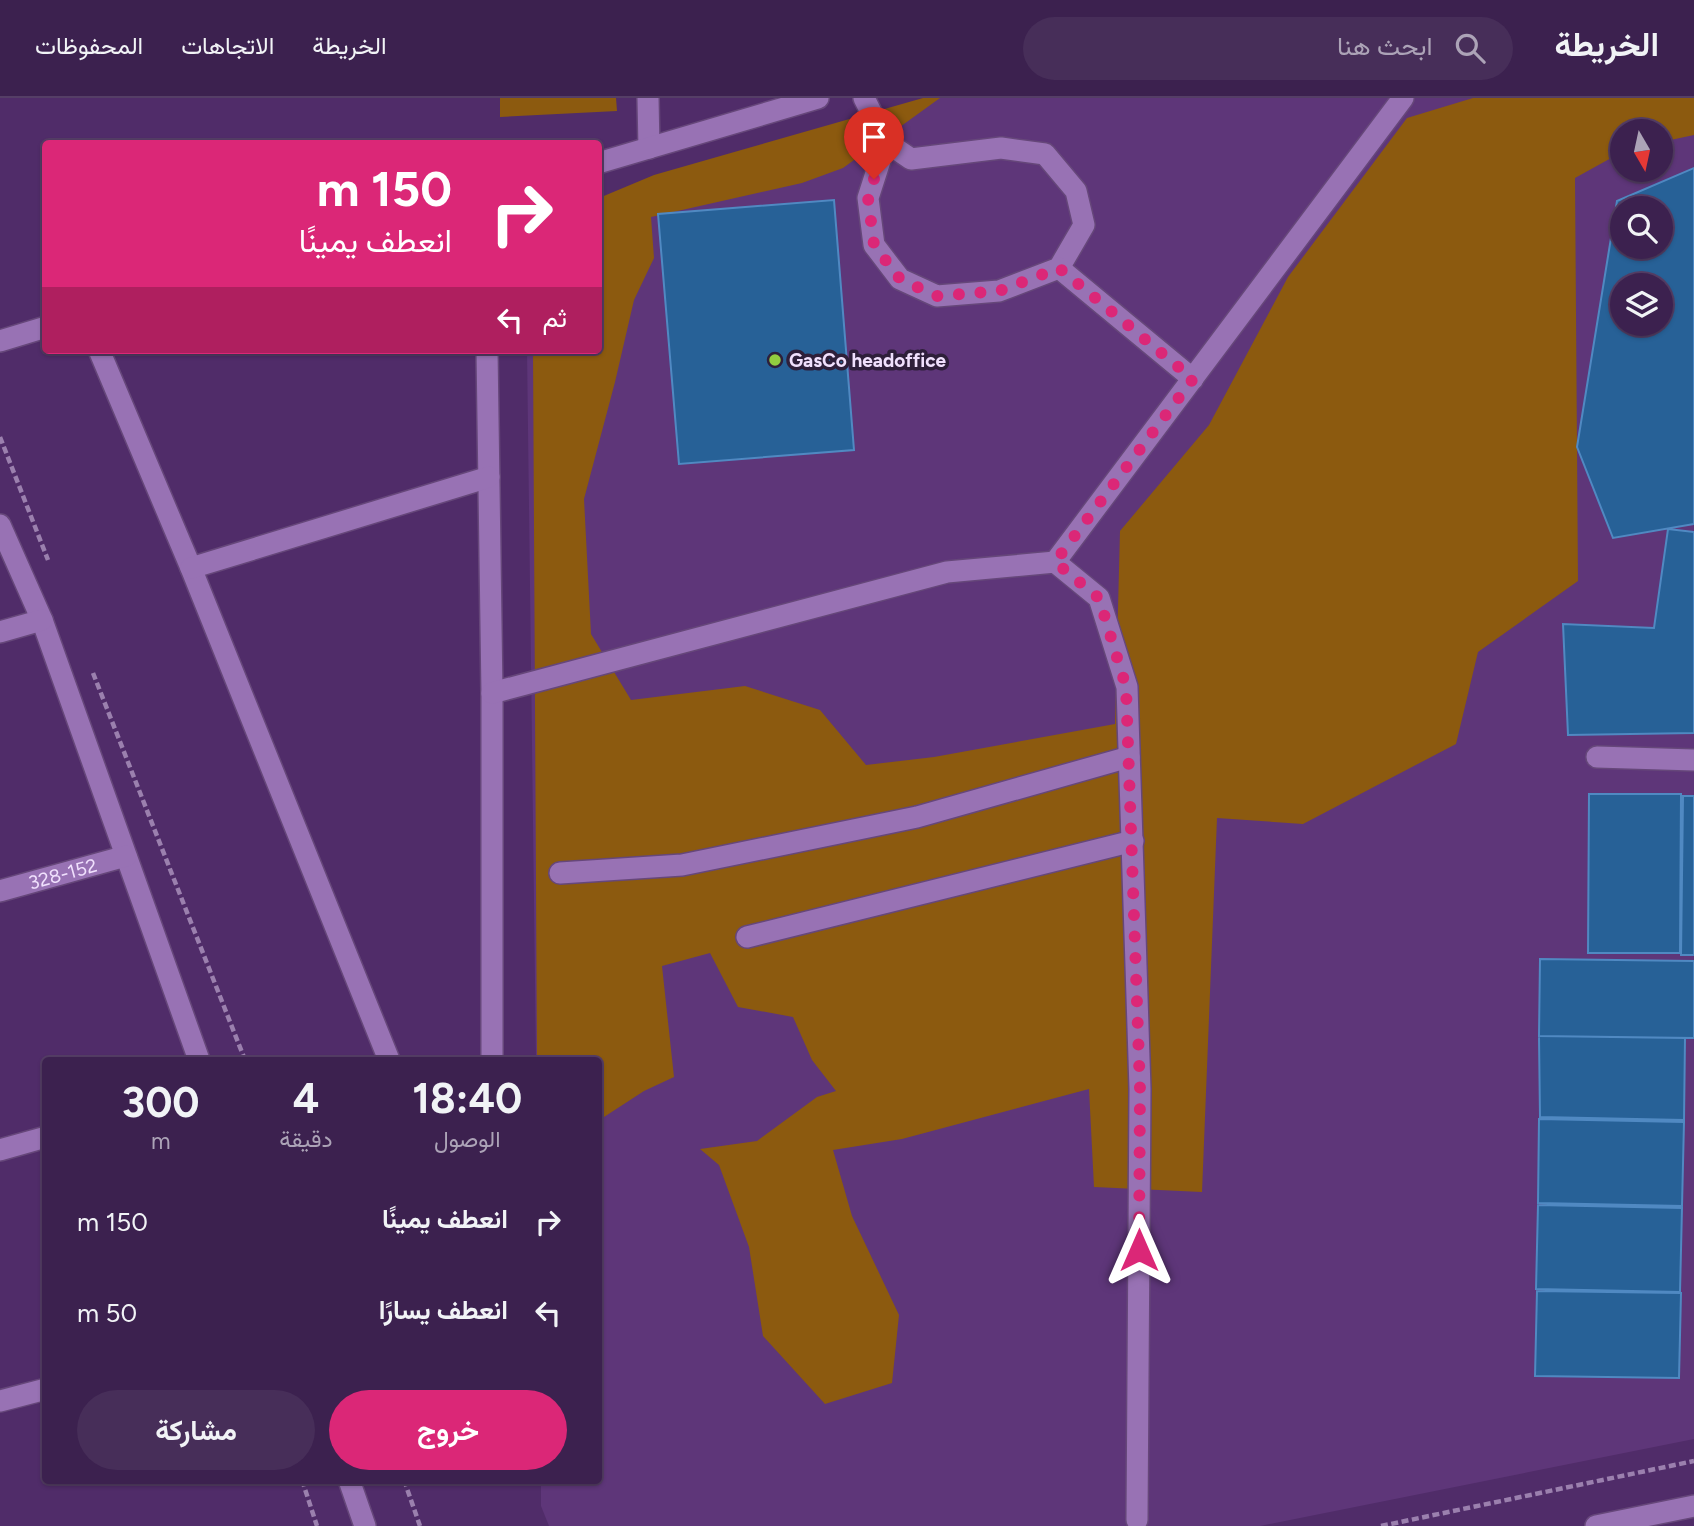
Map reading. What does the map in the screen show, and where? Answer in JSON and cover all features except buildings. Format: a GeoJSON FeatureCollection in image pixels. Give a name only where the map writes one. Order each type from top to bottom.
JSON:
{"type":"FeatureCollection","features":[{"type":"Feature","properties":{"kind":"street"},"geometry":{"type":"LineString","coordinates":[[648,98],[649,148]]}},
{"type":"Feature","properties":{"kind":"street"},"geometry":{"type":"LineString","coordinates":[[602,162],[818,98]]}},
{"type":"Feature","properties":{"kind":"street"},"geometry":{"type":"LineString","coordinates":[[864,98],[886,142],[911,159],[1001,148],[1045,154],[1076,191],[1084,225],[1059,268],[999,291],[937,296],[900,279],[874,245],[868,198],[886,142]]}},
{"type":"Feature","properties":{"kind":"street"},"geometry":{"type":"LineString","coordinates":[[1055,562],[1403,98]]}},
{"type":"Feature","properties":{"kind":"street"},"geometry":{"type":"LineString","coordinates":[[1059,268],[1193,379]]}},
{"type":"Feature","properties":{"kind":"street"},"geometry":{"type":"LineString","coordinates":[[0,341],[42,328]]}},
{"type":"Feature","properties":{"kind":"street"},"geometry":{"type":"LineString","coordinates":[[101,354],[191,568],[388,1057]]}},
{"type":"Feature","properties":{"kind":"street"},"geometry":{"type":"LineString","coordinates":[[487,354],[492,693],[492,1057]]}},
{"type":"Feature","properties":{"kind":"street"},"geometry":{"type":"LineString","coordinates":[[191,568],[489,477]]}},
{"type":"Feature","properties":{"kind":"street"},"geometry":{"type":"LineString","coordinates":[[0,525],[42,620],[198,1057]]}},
{"type":"Feature","properties":{"kind":"street"},"geometry":{"type":"LineString","coordinates":[[492,693],[947,572],[1055,562],[1099,598],[1126,687],[1133,841],[1140,1089],[1137,1520]]}},
{"type":"Feature","properties":{"kind":"street"},"geometry":{"type":"LineString","coordinates":[[0,632],[42,620]]}},
{"type":"Feature","properties":{"kind":"street"},"geometry":{"type":"LineString","coordinates":[[559,873],[682,865],[916,817],[1129,757]]}},
{"type":"Feature","properties":{"kind":"street"},"geometry":{"type":"LineString","coordinates":[[1597,757],[1694,760]]}},
{"type":"Feature","properties":{"kind":"street"},"geometry":{"type":"LineString","coordinates":[[747,937],[1133,841]]}},
{"type":"Feature","properties":{"kind":"street","name":"328-152"},"geometry":{"type":"LineString","coordinates":[[0,891],[126,856]]}},
{"type":"Feature","properties":{"kind":"street"},"geometry":{"type":"LineString","coordinates":[[0,1150],[42,1138]]}},
{"type":"Feature","properties":{"kind":"street"},"geometry":{"type":"LineString","coordinates":[[0,1401],[42,1390]]}},
{"type":"Feature","properties":{"kind":"street"},"geometry":{"type":"LineString","coordinates":[[350,1484],[365,1526]]}},
{"type":"Feature","properties":{"kind":"street"},"geometry":{"type":"LineString","coordinates":[[1596,1526],[1694,1506]]}},
{"type":"Feature","properties":{"kind":"path"},"geometry":{"type":"LineString","coordinates":[[0,437],[51,567]]}},
{"type":"Feature","properties":{"kind":"path"},"geometry":{"type":"LineString","coordinates":[[92,671],[244,1057]]}},
{"type":"Feature","properties":{"kind":"path"},"geometry":{"type":"LineString","coordinates":[[1381,1526],[1694,1461]]}},
{"type":"Feature","properties":{"kind":"path"},"geometry":{"type":"LineString","coordinates":[[303,1484],[317,1526]]}},
{"type":"Feature","properties":{"kind":"path"},"geometry":{"type":"LineString","coordinates":[[405,1484],[420,1526]]}},
{"type":"Feature","properties":{"kind":"shaded area"},"geometry":{"type":"Polygon","coordinates":[[[500,98],[616,98],[617,111],[500,117],[500,98]]]}},
{"type":"Feature","properties":{"kind":"shaded area"},"geometry":{"type":"Polygon","coordinates":[[[923,98],[940,98],[843,168],[802,183],[651,217],[654,258],[634,300],[584,499],[591,634],[631,700],[745,686],[820,710],[866,765],[934,757],[1115,724],[1120,531],[1209,425],[1288,277],[1407,118],[1473,98],[1694,98],[1694,135],[1673,139],[1673,119],[1610,119],[1610,159],[1575,178],[1578,581],[1478,652],[1456,744],[1303,824],[1217,818],[1202,1192],[1094,1187],[1089,1089],[902,1139],[833,1150],[852,1216],[899,1315],[892,1383],[825,1404],[763,1336],[749,1247],[719,1165],[700,1149],[757,1141],[817,1097],[836,1091],[812,1060],[793,1017],[738,1007],[710,953],[662,966],[674,1077],[644,1091],[604,1117],[602,1149],[602,1057],[537,1057],[533,354],[602,354],[602,197],[654,175],[923,98]]]}},
{"type":"Feature","properties":{"kind":"shaded area"},"geometry":{"type":"Polygon","coordinates":[[[936,98],[1694,98],[1694,1439],[1260,1526],[549,1526],[541,1506],[541,1484],[602,1484],[602,1057],[536,1057],[527,354],[602,354],[602,197],[936,98]]]}},
{"type":"Feature","properties":{"kind":"place","name":"GasCo headoffice"},"geometry":{"type":"Point","coordinates":[775,360]}},
{"type":"Feature","properties":{"kind":"route"},"geometry":{"type":"LineString","coordinates":[[874,179],[868,198],[874,245],[900,279],[937,296],[999,291],[1059,268],[1193,379],[1055,562],[1099,598],[1126,687],[1140,1089],[1139,1250]]}}]}
